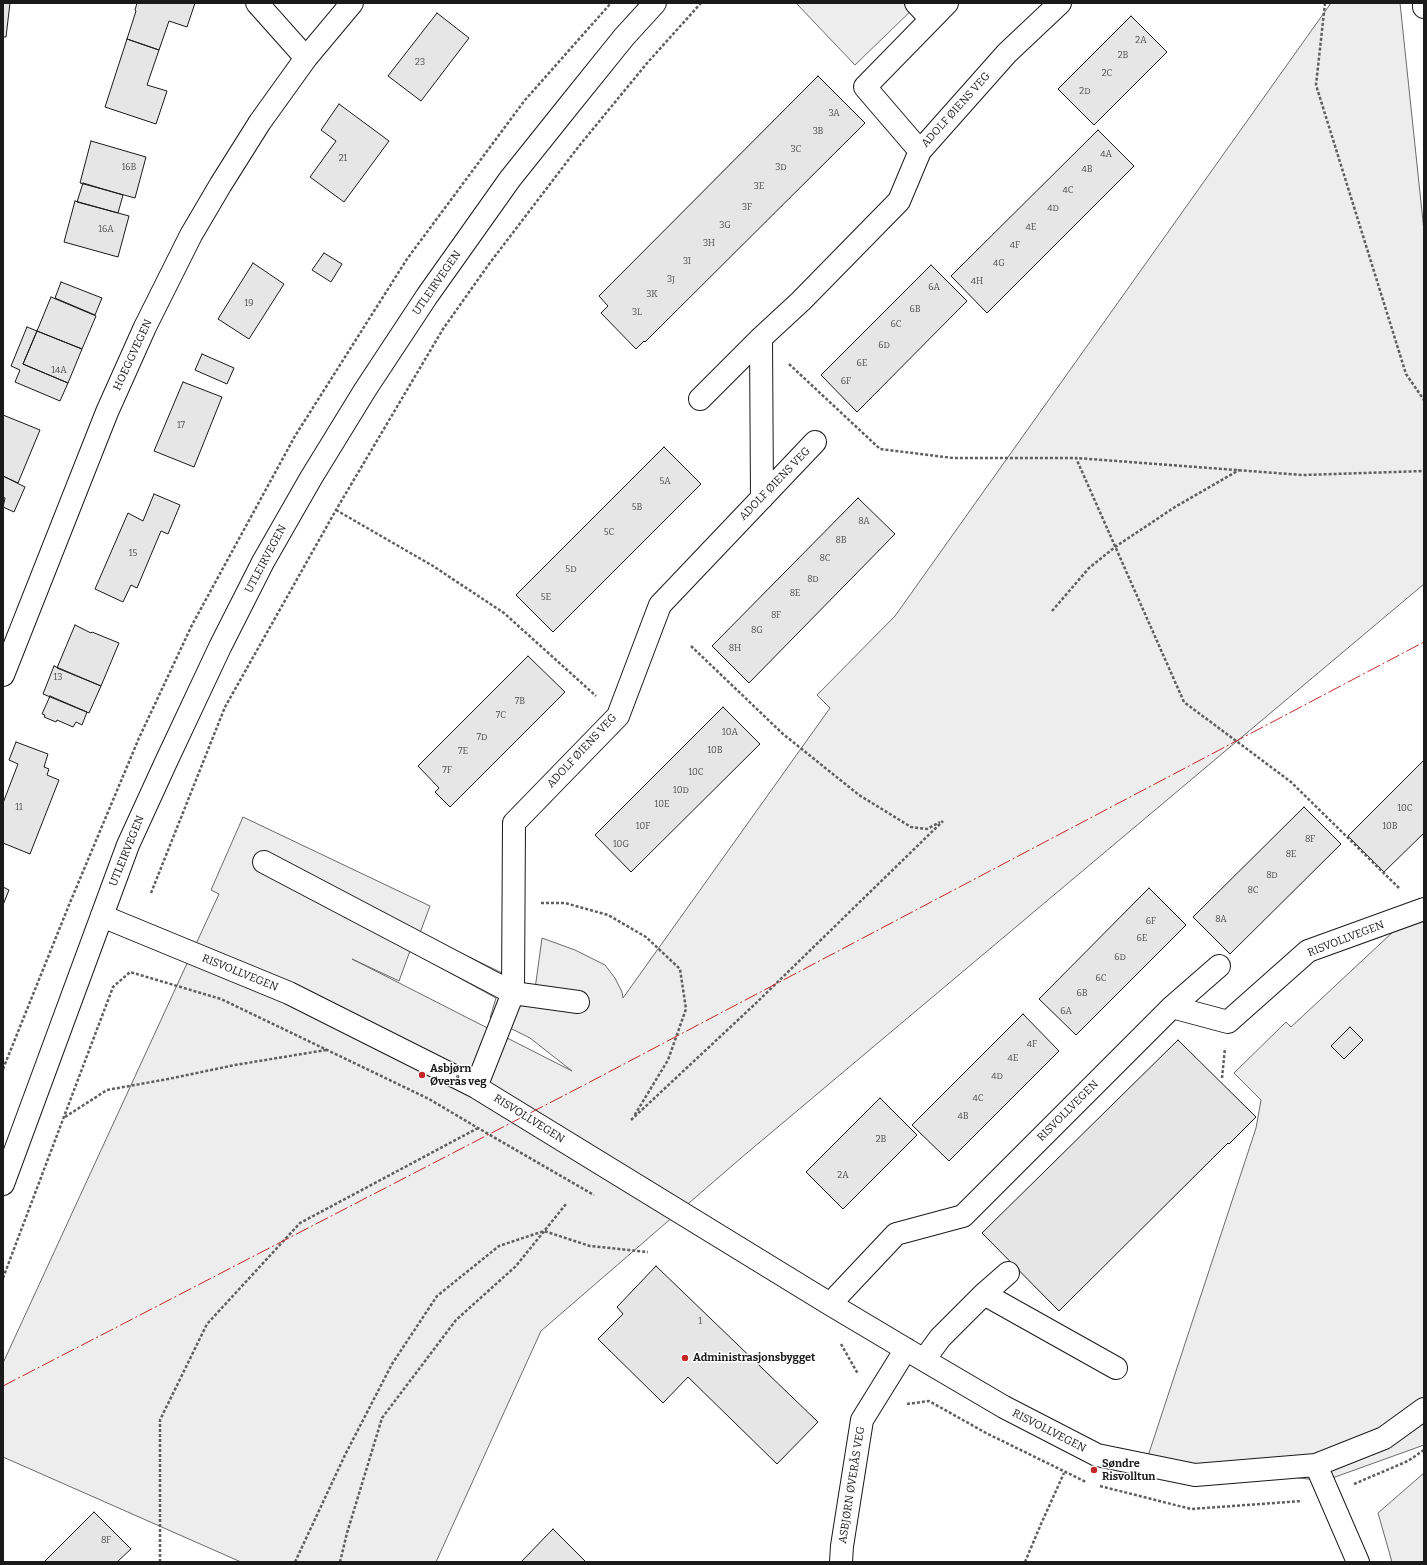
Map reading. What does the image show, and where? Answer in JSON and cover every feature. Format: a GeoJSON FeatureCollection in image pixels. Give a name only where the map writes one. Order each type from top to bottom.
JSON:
{"type":"FeatureCollection","features":[{"type":"Feature","properties":{"kind":"street"},"geometry":{"type":"LineString","coordinates":[[257,3],[306,58]]}},
{"type":"Feature","properties":{"kind":"street","name":"HOEGGVEGEN"},"geometry":{"type":"LineString","coordinates":[[3,675],[107,412],[145,327],[191,235],[260,122],[306,58],[352,3]]}},
{"type":"Feature","properties":{"kind":"street","name":"UTLEIRVEGEN"},"geometry":{"type":"LineString","coordinates":[[3,1184],[128,845],[206,676],[263,562],[311,478],[365,390],[427,296],[510,179],[599,67],[655,3]]}},
{"type":"Feature","properties":{"kind":"street"},"geometry":{"type":"LineString","coordinates":[[916,3],[931,19]]}},
{"type":"Feature","properties":{"kind":"street"},"geometry":{"type":"LineString","coordinates":[[920,151],[865,87],[947,3]]}},
{"type":"Feature","properties":{"kind":"street","name":"ADOLF ØIENS VEG"},"geometry":{"type":"LineString","coordinates":[[700,399],[761,338],[801,301],[899,201],[920,151],[1007,53],[1060,3]]}},
{"type":"Feature","properties":{"kind":"street"},"geometry":{"type":"LineString","coordinates":[[761,338],[762,498]]}},
{"type":"Feature","properties":{"kind":"street","name":"ADOLF ØIENS VEG"},"geometry":{"type":"LineString","coordinates":[[476,1087],[513,993],[514,823],[618,716],[660,604],[815,442]]}},
{"type":"Feature","properties":{"kind":"street"},"geometry":{"type":"LineString","coordinates":[[264,862],[513,993],[578,1002]]}},
{"type":"Feature","properties":{"kind":"street","name":"RISVOLLVEGEN"},"geometry":{"type":"LineString","coordinates":[[1172,1007],[1228,1022],[1308,950],[1423,909]]}},
{"type":"Feature","properties":{"kind":"street","name":"RISVOLLVEGEN"},"geometry":{"type":"LineString","coordinates":[[102,916],[288,993],[476,1087],[830,1304],[1004,1408],[1097,1455],[1195,1475],[1316,1465],[1384,1438],[1424,1410]]}},
{"type":"Feature","properties":{"kind":"street","name":"RISVOLLVEGEN"},"geometry":{"type":"LineString","coordinates":[[830,1304],[896,1234],[963,1216],[1172,1007],[1219,966]]}},
{"type":"Feature","properties":{"kind":"street","name":"ASBJØRN ØVERÅS VEG"},"geometry":{"type":"LineString","coordinates":[[841,1562],[843,1538],[862,1420],[915,1355],[940,1338],[984,1294],[1008,1273]]}},
{"type":"Feature","properties":{"kind":"street"},"geometry":{"type":"LineString","coordinates":[[984,1294],[1116,1368]]}},
{"type":"Feature","properties":{"kind":"street"},"geometry":{"type":"LineString","coordinates":[[1316,1465],[1358,1562]]}},
{"type":"Feature","properties":{"kind":"path"},"geometry":{"type":"LineString","coordinates":[[151,893],[225,706],[336,510],[443,329],[489,264],[593,128],[648,62],[701,3]]}},
{"type":"Feature","properties":{"kind":"path"},"geometry":{"type":"LineString","coordinates":[[1326,3],[1316,85],[1406,374],[1424,400]]}},
{"type":"Feature","properties":{"kind":"path"},"geometry":{"type":"LineString","coordinates":[[761,338],[880,449],[953,458],[1076,458],[1303,475],[1424,471]]}},
{"type":"Feature","properties":{"kind":"path"},"geometry":{"type":"LineString","coordinates":[[1076,458],[1184,702],[1291,782],[1423,909]]}},
{"type":"Feature","properties":{"kind":"path"},"geometry":{"type":"LineString","coordinates":[[1052,611],[1089,568],[1115,547],[1175,507],[1240,470]]}},
{"type":"Feature","properties":{"kind":"path"},"geometry":{"type":"LineString","coordinates":[[336,510],[433,566],[504,613],[618,716]]}},
{"type":"Feature","properties":{"kind":"path"},"geometry":{"type":"LineString","coordinates":[[513,902],[565,903],[608,915],[646,937],[680,969],[686,1009],[668,1060],[631,1120],[754,1005],[942,821],[927,829],[910,828],[859,795],[783,734],[691,646]]}},
{"type":"Feature","properties":{"kind":"path"},"geometry":{"type":"LineString","coordinates":[[3,1278],[113,987],[130,972],[221,999],[429,1098],[478,1128],[596,1195]]}},
{"type":"Feature","properties":{"kind":"path"},"geometry":{"type":"LineString","coordinates":[[64,1118],[107,1090],[168,1079],[235,1064],[326,1050]]}},
{"type":"Feature","properties":{"kind":"path"},"geometry":{"type":"LineString","coordinates":[[160,1562],[160,1420],[207,1324],[300,1223],[478,1128]]}},
{"type":"Feature","properties":{"kind":"path"},"geometry":{"type":"LineString","coordinates":[[340,1562],[347,1533],[382,1418],[456,1320],[516,1266],[566,1204]]}},
{"type":"Feature","properties":{"kind":"path"},"geometry":{"type":"LineString","coordinates":[[295,1562],[345,1455],[392,1364],[437,1296],[499,1246],[544,1231],[590,1246],[648,1252]]}},
{"type":"Feature","properties":{"kind":"path"},"geometry":{"type":"LineString","coordinates":[[838,1339],[858,1375]]}},
{"type":"Feature","properties":{"kind":"path"},"geometry":{"type":"LineString","coordinates":[[1026,1562],[1064,1472]]}},
{"type":"Feature","properties":{"kind":"shaded area"},"geometry":{"type":"Polygon","coordinates":[[[796,3],[919,3],[855,65],[796,3]]]}},
{"type":"Feature","properties":{"kind":"shaded area"},"geometry":{"type":"Polygon","coordinates":[[[1331,3],[1400,3],[1424,231],[1424,584],[741,1158],[541,1331],[436,1562],[241,1562],[3,1457],[3,1363],[219,894],[211,890],[243,817],[430,906],[420,933],[535,989],[542,938],[575,950],[605,965],[615,978],[622,992],[623,998],[830,708],[817,695],[895,616],[1331,3]],[[410,951],[399,981],[352,959],[572,1071],[530,1038],[490,1018],[496,998],[410,951]]]}},
{"type":"Feature","properties":{"kind":"shaded area"},"geometry":{"type":"Polygon","coordinates":[[[1424,903],[1424,1445],[1324,1481],[1147,1459],[1256,1128],[1261,1100],[1234,1073],[1286,1022],[1291,1027],[1424,903]]]}},
{"type":"Feature","properties":{"kind":"shaded area"},"geometry":{"type":"Polygon","coordinates":[[[1424,1473],[1424,1562],[1392,1562],[1378,1513],[1424,1473]]]}},
{"type":"Feature","properties":{"kind":"building"},"geometry":{"type":"Polygon","coordinates":[[[3,3],[10,3],[6,37],[3,37],[3,3]]]}},
{"type":"Feature","properties":{"kind":"building"},"geometry":{"type":"Polygon","coordinates":[[[137,3],[195,3],[187,27],[169,21],[159,50],[127,39],[137,3]]]}},
{"type":"Feature","properties":{"kind":"building"},"geometry":{"type":"Polygon","coordinates":[[[437,13],[469,38],[421,101],[388,76],[437,13]]]}},
{"type":"Feature","properties":{"kind":"building"},"geometry":{"type":"Polygon","coordinates":[[[1131,16],[1167,52],[1094,125],[1058,89],[1131,16]]]}},
{"type":"Feature","properties":{"kind":"building"},"geometry":{"type":"Polygon","coordinates":[[[127,39],[159,50],[147,85],[167,91],[156,124],[105,107],[127,39]]]}},
{"type":"Feature","properties":{"kind":"building"},"geometry":{"type":"Polygon","coordinates":[[[818,76],[865,123],[645,342],[644,341],[636,349],[601,313],[608,306],[599,296],[818,76]]]}},
{"type":"Feature","properties":{"kind":"building"},"geometry":{"type":"Polygon","coordinates":[[[339,104],[389,141],[344,202],[310,177],[336,141],[321,130],[339,104]]]}},
{"type":"Feature","properties":{"kind":"building"},"geometry":{"type":"Polygon","coordinates":[[[1098,130],[1134,166],[987,313],[951,276],[1098,130]]]}},
{"type":"Feature","properties":{"kind":"building"},"geometry":{"type":"Polygon","coordinates":[[[91,141],[146,157],[135,198],[80,183],[91,141]]]}},
{"type":"Feature","properties":{"kind":"building"},"geometry":{"type":"Polygon","coordinates":[[[83,183],[123,195],[118,213],[77,202],[83,183]]]}},
{"type":"Feature","properties":{"kind":"building"},"geometry":{"type":"Polygon","coordinates":[[[75,201],[129,216],[118,257],[64,242],[75,201]]]}},
{"type":"Feature","properties":{"kind":"building"},"geometry":{"type":"Polygon","coordinates":[[[324,253],[342,264],[331,282],[312,270],[324,253]]]}},
{"type":"Feature","properties":{"kind":"building"},"geometry":{"type":"Polygon","coordinates":[[[253,263],[284,284],[249,339],[218,319],[253,263]]]}},
{"type":"Feature","properties":{"kind":"building"},"geometry":{"type":"Polygon","coordinates":[[[931,265],[967,301],[857,412],[821,375],[931,265]]]}},
{"type":"Feature","properties":{"kind":"building"},"geometry":{"type":"Polygon","coordinates":[[[61,282],[102,298],[95,315],[55,298],[61,282]]]}},
{"type":"Feature","properties":{"kind":"building"},"geometry":{"type":"Polygon","coordinates":[[[51,297],[96,316],[82,349],[37,331],[51,297]]]}},
{"type":"Feature","properties":{"kind":"building"},"geometry":{"type":"Polygon","coordinates":[[[27,327],[37,331],[23,364],[68,383],[60,401],[15,382],[20,370],[11,366],[27,327]]]}},
{"type":"Feature","properties":{"kind":"building"},"geometry":{"type":"Polygon","coordinates":[[[37,331],[82,349],[68,383],[23,364],[37,331]]]}},
{"type":"Feature","properties":{"kind":"building"},"geometry":{"type":"Polygon","coordinates":[[[202,354],[234,368],[227,384],[195,370],[202,354]]]}},
{"type":"Feature","properties":{"kind":"building"},"geometry":{"type":"Polygon","coordinates":[[[183,382],[222,397],[194,467],[154,451],[183,382]]]}},
{"type":"Feature","properties":{"kind":"building"},"geometry":{"type":"Polygon","coordinates":[[[3,415],[40,430],[18,483],[3,476],[3,415]]]}},
{"type":"Feature","properties":{"kind":"building"},"geometry":{"type":"Polygon","coordinates":[[[664,447],[701,484],[553,632],[516,595],[664,447]]]}},
{"type":"Feature","properties":{"kind":"building"},"geometry":{"type":"Polygon","coordinates":[[[3,476],[25,487],[14,512],[3,507],[5,498],[3,497],[3,476]]]}},
{"type":"Feature","properties":{"kind":"building"},"geometry":{"type":"Polygon","coordinates":[[[154,494],[180,505],[168,534],[161,531],[137,588],[131,585],[123,602],[95,589],[128,513],[143,521],[154,494]]]}},
{"type":"Feature","properties":{"kind":"building"},"geometry":{"type":"Polygon","coordinates":[[[858,498],[895,534],[749,683],[712,646],[858,498]]]}},
{"type":"Feature","properties":{"kind":"building"},"geometry":{"type":"Polygon","coordinates":[[[75,625],[91,633],[92,632],[119,643],[101,686],[57,668],[75,625]]]}},
{"type":"Feature","properties":{"kind":"building"},"geometry":{"type":"Polygon","coordinates":[[[528,656],[565,692],[450,807],[435,792],[439,788],[418,766],[528,656]]]}},
{"type":"Feature","properties":{"kind":"building"},"geometry":{"type":"Polygon","coordinates":[[[54,666],[101,686],[89,713],[43,694],[54,666]]]}},
{"type":"Feature","properties":{"kind":"building"},"geometry":{"type":"Polygon","coordinates":[[[50,696],[87,712],[82,725],[76,722],[73,727],[57,720],[56,722],[44,717],[45,715],[42,714],[50,696]]]}},
{"type":"Feature","properties":{"kind":"building"},"geometry":{"type":"Polygon","coordinates":[[[723,707],[760,744],[631,872],[595,835],[723,707]]]}},
{"type":"Feature","properties":{"kind":"building"},"geometry":{"type":"Polygon","coordinates":[[[16,742],[48,754],[44,767],[49,769],[47,775],[59,780],[30,854],[3,843],[3,803],[18,764],[9,760],[16,742]]]}},
{"type":"Feature","properties":{"kind":"building"},"geometry":{"type":"Polygon","coordinates":[[[1424,760],[1424,833],[1384,872],[1348,836],[1424,760]]]}},
{"type":"Feature","properties":{"kind":"building"},"geometry":{"type":"Polygon","coordinates":[[[1304,807],[1341,844],[1230,954],[1193,917],[1304,807]]]}},
{"type":"Feature","properties":{"kind":"building"},"geometry":{"type":"Polygon","coordinates":[[[3,887],[9,890],[3,905],[3,887]]]}},
{"type":"Feature","properties":{"kind":"building"},"geometry":{"type":"Polygon","coordinates":[[[1149,888],[1186,925],[1076,1035],[1039,999],[1149,888]]]}},
{"type":"Feature","properties":{"kind":"building"},"geometry":{"type":"Polygon","coordinates":[[[1023,1014],[1059,1051],[949,1161],[912,1125],[1023,1014]]]}},
{"type":"Feature","properties":{"kind":"building"},"geometry":{"type":"Polygon","coordinates":[[[1350,1027],[1363,1040],[1344,1059],[1331,1046],[1350,1027]]]}},
{"type":"Feature","properties":{"kind":"building"},"geometry":{"type":"Polygon","coordinates":[[[1178,1040],[1256,1117],[1059,1311],[982,1233],[1178,1040]]]}},
{"type":"Feature","properties":{"kind":"building"},"geometry":{"type":"Polygon","coordinates":[[[880,1098],[917,1135],[843,1209],[806,1172],[880,1098]]]}},
{"type":"Feature","properties":{"kind":"building","name":"Administrasjonsbygget"},"geometry":{"type":"Polygon","coordinates":[[[656,1266],[818,1422],[777,1464],[688,1377],[663,1403],[598,1339],[623,1314],[617,1307],[656,1266]]]}},
{"type":"Feature","properties":{"kind":"building"},"geometry":{"type":"Polygon","coordinates":[[[94,1512],[131,1549],[117,1562],[44,1562],[94,1512]]]}},
{"type":"Feature","properties":{"kind":"building"},"geometry":{"type":"Polygon","coordinates":[[[553,1529],[586,1562],[521,1562],[553,1529]]]}},
{"type":"Feature","properties":{"kind":"power"},"geometry":{"type":"LineString","coordinates":[[3,1386],[588,1083],[1424,642]]}},
{"type":"Feature","properties":{"kind":"place","name":"Asbjørn Øverås veg"},"geometry":{"type":"Point","coordinates":[422,1075]}},
{"type":"Feature","properties":{"kind":"place","name":"Administrasjonsbygget"},"geometry":{"type":"Point","coordinates":[685,1358]}},
{"type":"Feature","properties":{"kind":"place","name":"Søndre Risvolltun"},"geometry":{"type":"Point","coordinates":[1094,1470]}}]}
